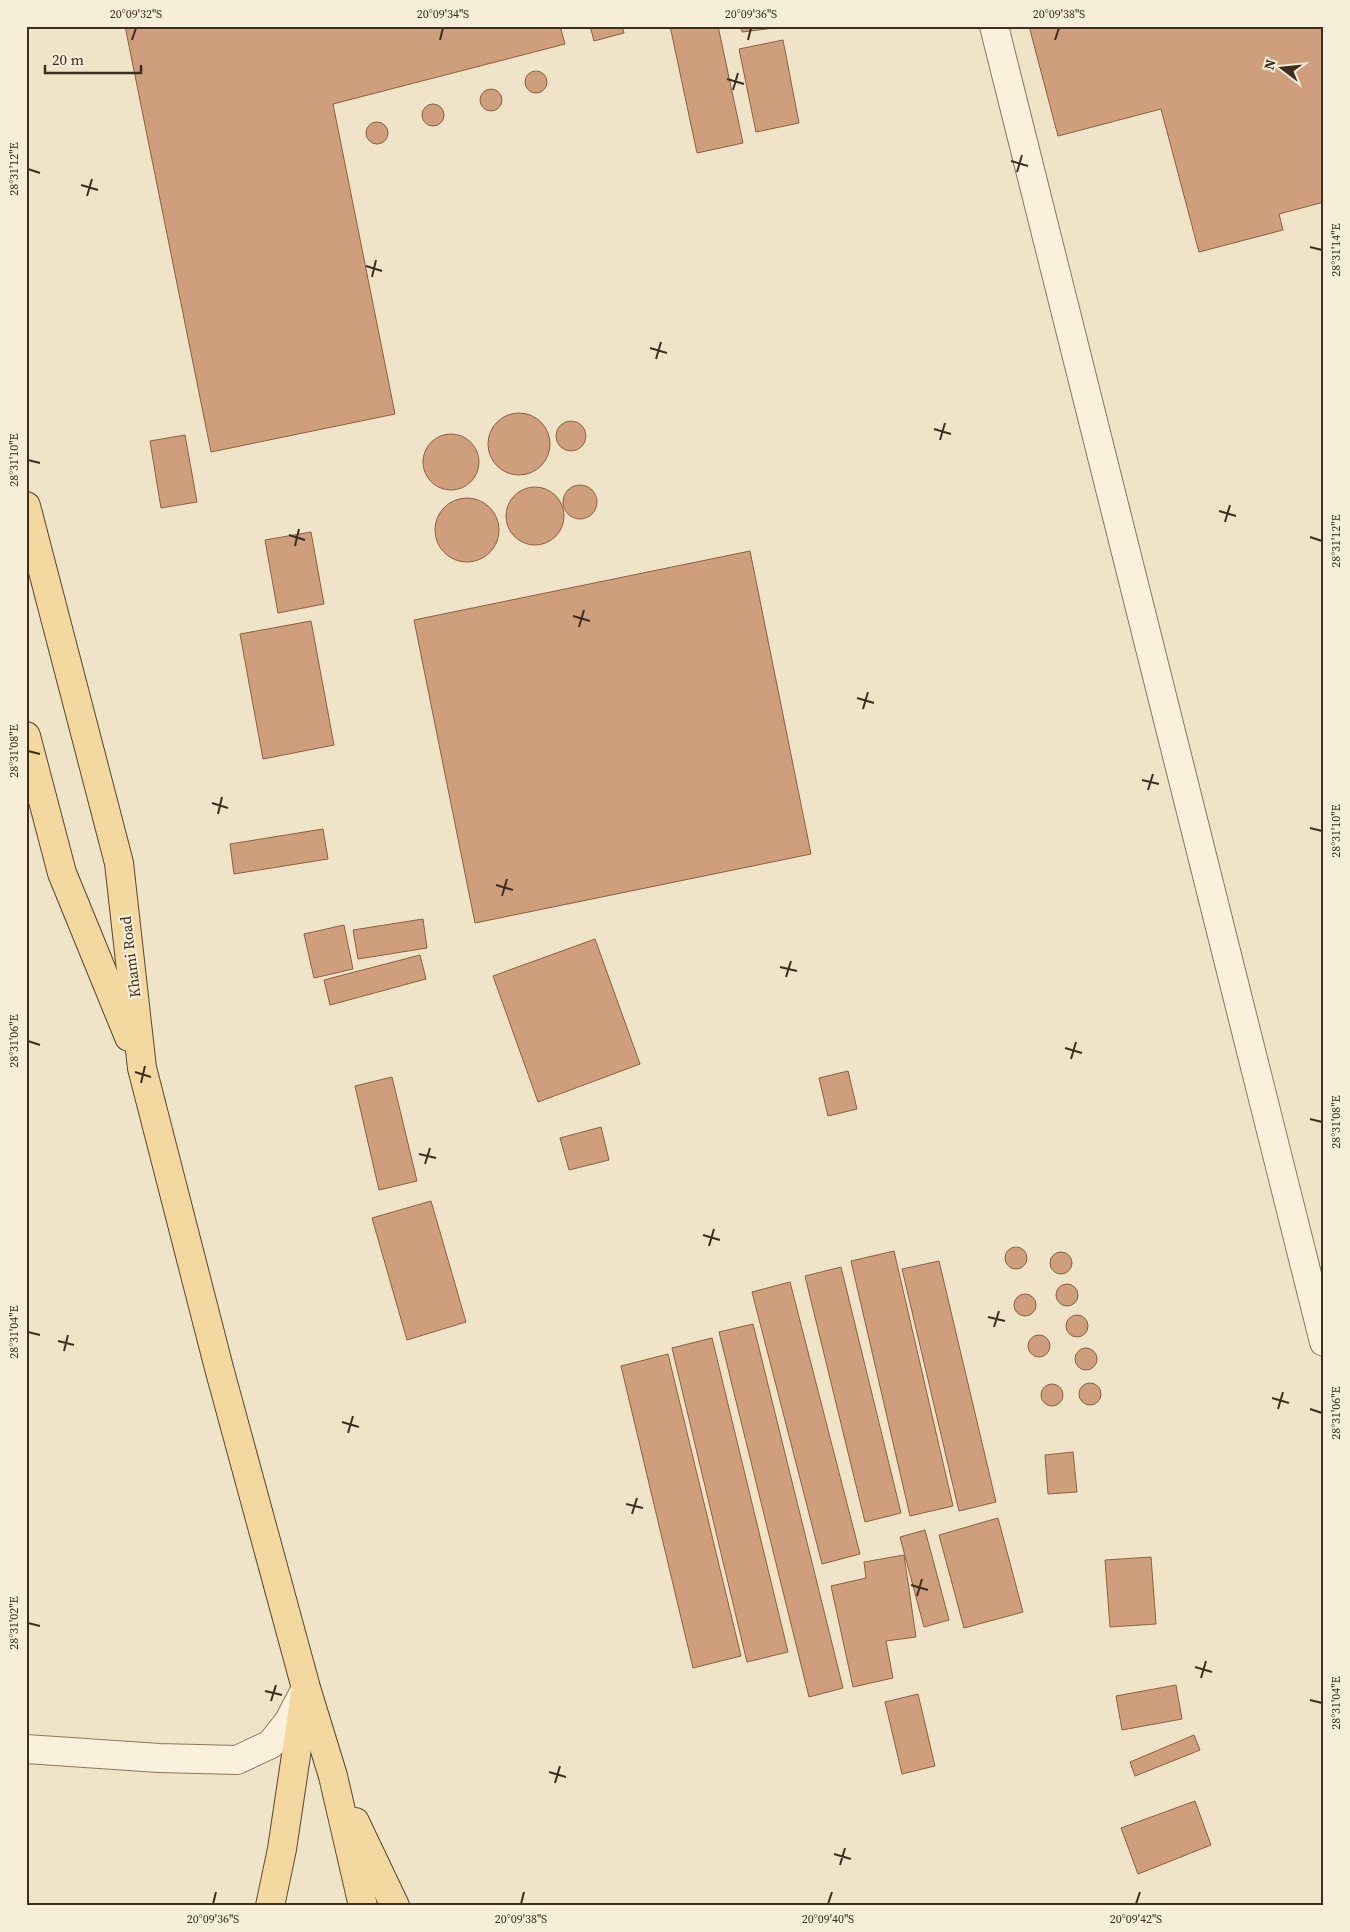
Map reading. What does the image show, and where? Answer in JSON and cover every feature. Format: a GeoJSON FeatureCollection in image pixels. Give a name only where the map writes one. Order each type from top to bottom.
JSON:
{"type":"FeatureCollection","features":[{"type":"Feature","properties":{"kind":"main road","name":"Khami Road"},"geometry":{"type":"LineString","coordinates":[[26,506],[119,863],[142,1068]]}},
{"type":"Feature","properties":{"kind":"main road","name":"Khami Road"},"geometry":{"type":"LineString","coordinates":[[26,736],[62,873],[142,1068]]}},
{"type":"Feature","properties":{"kind":"main road"},"geometry":{"type":"LineString","coordinates":[[142,1068],[219,1368],[306,1688],[333,1776],[363,1906]]}},
{"type":"Feature","properties":{"kind":"main road"},"geometry":{"type":"LineString","coordinates":[[270,1906],[282,1849],[306,1688]]}},
{"type":"Feature","properties":{"kind":"main road"},"geometry":{"type":"LineString","coordinates":[[333,1776],[395,1906]]}},
{"type":"Feature","properties":{"kind":"lane"},"geometry":{"type":"LineString","coordinates":[[994,26],[1324,1342]]}},
{"type":"Feature","properties":{"kind":"lane"},"geometry":{"type":"LineString","coordinates":[[26,1749],[159,1758],[237,1760],[271,1744],[289,1721],[306,1688]]}},
{"type":"Feature","properties":{"kind":"building"},"geometry":{"type":"Polygon","coordinates":[[[125,26],[560,26],[565,44],[333,104],[395,414],[211,452],[125,26]]]}},
{"type":"Feature","properties":{"kind":"building"},"geometry":{"type":"Polygon","coordinates":[[[590,26],[622,26],[624,33],[594,41],[590,26]]]}},
{"type":"Feature","properties":{"kind":"building"},"geometry":{"type":"Polygon","coordinates":[[[670,26],[718,26],[743,143],[697,153],[670,26]]]}},
{"type":"Feature","properties":{"kind":"building"},"geometry":{"type":"Polygon","coordinates":[[[741,26],[774,26],[774,28],[742,32],[741,26]]]}},
{"type":"Feature","properties":{"kind":"building"},"geometry":{"type":"Polygon","coordinates":[[[1029,26],[1324,26],[1324,202],[1279,214],[1283,230],[1199,252],[1161,109],[1058,136],[1029,26]]]}},
{"type":"Feature","properties":{"kind":"building"},"geometry":{"type":"Polygon","coordinates":[[[783,40],[799,123],[756,132],[739,49],[783,40]]]}},
{"type":"Feature","properties":{"kind":"building"},"geometry":{"type":"Polygon","coordinates":[[[536,71],[544,74],[547,82],[544,90],[536,93],[528,90],[525,82],[528,74],[536,71]]]}},
{"type":"Feature","properties":{"kind":"building"},"geometry":{"type":"Polygon","coordinates":[[[491,89],[499,92],[502,100],[499,108],[491,111],[483,108],[480,100],[483,92],[491,89]]]}},
{"type":"Feature","properties":{"kind":"building"},"geometry":{"type":"Polygon","coordinates":[[[433,104],[441,107],[444,115],[441,123],[433,126],[425,123],[422,115],[425,107],[433,104]]]}},
{"type":"Feature","properties":{"kind":"building"},"geometry":{"type":"Polygon","coordinates":[[[377,122],[385,125],[388,133],[385,141],[377,144],[369,141],[366,133],[369,125],[377,122]]]}},
{"type":"Feature","properties":{"kind":"building"},"geometry":{"type":"Polygon","coordinates":[[[519,413],[531,415],[541,422],[548,432],[550,444],[548,456],[541,466],[531,473],[519,475],[507,473],[497,466],[490,456],[488,444],[490,432],[497,422],[507,415],[519,413]]]}},
{"type":"Feature","properties":{"kind":"building"},"geometry":{"type":"Polygon","coordinates":[[[571,421],[582,425],[586,436],[582,447],[571,451],[560,447],[556,436],[560,425],[571,421]]]}},
{"type":"Feature","properties":{"kind":"building"},"geometry":{"type":"Polygon","coordinates":[[[446,434],[456,434],[471,442],[477,451],[479,462],[477,473],[471,482],[456,490],[446,490],[435,485],[428,478],[423,467],[423,457],[428,446],[435,439],[446,434]]]}},
{"type":"Feature","properties":{"kind":"building"},"geometry":{"type":"Polygon","coordinates":[[[185,435],[197,502],[161,508],[150,441],[185,435]]]}},
{"type":"Feature","properties":{"kind":"building"},"geometry":{"type":"Polygon","coordinates":[[[580,485],[587,486],[592,490],[596,495],[596,509],[592,514],[587,518],[580,519],[573,518],[568,514],[564,509],[563,502],[564,495],[568,490],[573,486],[580,485]]]}},
{"type":"Feature","properties":{"kind":"building"},"geometry":{"type":"Polygon","coordinates":[[[529,487],[541,487],[556,495],[564,510],[564,522],[556,537],[541,545],[529,545],[514,537],[506,522],[506,510],[514,495],[529,487]]]}},
{"type":"Feature","properties":{"kind":"building"},"geometry":{"type":"Polygon","coordinates":[[[461,498],[473,498],[490,507],[497,518],[499,530],[497,542],[490,553],[473,562],[461,562],[449,557],[440,548],[435,536],[435,524],[440,512],[449,503],[461,498]]]}},
{"type":"Feature","properties":{"kind":"building"},"geometry":{"type":"Polygon","coordinates":[[[311,532],[324,604],[278,613],[265,540],[311,532]]]}},
{"type":"Feature","properties":{"kind":"building"},"geometry":{"type":"Polygon","coordinates":[[[750,551],[811,854],[475,923],[414,620],[750,551]]]}},
{"type":"Feature","properties":{"kind":"building"},"geometry":{"type":"Polygon","coordinates":[[[311,621],[334,745],[263,759],[240,634],[311,621]]]}},
{"type":"Feature","properties":{"kind":"building"},"geometry":{"type":"Polygon","coordinates":[[[323,829],[328,859],[234,874],[230,844],[323,829]]]}},
{"type":"Feature","properties":{"kind":"building"},"geometry":{"type":"Polygon","coordinates":[[[423,919],[427,948],[358,959],[353,930],[423,919]]]}},
{"type":"Feature","properties":{"kind":"building"},"geometry":{"type":"Polygon","coordinates":[[[344,925],[353,969],[314,978],[304,934],[344,925]]]}},
{"type":"Feature","properties":{"kind":"building"},"geometry":{"type":"Polygon","coordinates":[[[595,939],[640,1064],[538,1102],[493,976],[595,939]]]}},
{"type":"Feature","properties":{"kind":"building"},"geometry":{"type":"Polygon","coordinates":[[[420,955],[426,979],[330,1005],[324,980],[420,955]]]}},
{"type":"Feature","properties":{"kind":"building"},"geometry":{"type":"Polygon","coordinates":[[[848,1071],[857,1109],[828,1116],[819,1078],[848,1071]]]}},
{"type":"Feature","properties":{"kind":"building"},"geometry":{"type":"Polygon","coordinates":[[[392,1077],[417,1181],[379,1190],[355,1086],[392,1077]]]}},
{"type":"Feature","properties":{"kind":"building"},"geometry":{"type":"Polygon","coordinates":[[[601,1127],[609,1160],[569,1170],[560,1138],[601,1127]]]}},
{"type":"Feature","properties":{"kind":"building"},"geometry":{"type":"Polygon","coordinates":[[[431,1201],[466,1322],[407,1340],[372,1218],[431,1201]]]}},
{"type":"Feature","properties":{"kind":"building"},"geometry":{"type":"Polygon","coordinates":[[[1016,1247],[1024,1250],[1027,1258],[1024,1266],[1016,1269],[1008,1266],[1005,1258],[1008,1250],[1016,1247]]]}},
{"type":"Feature","properties":{"kind":"building"},"geometry":{"type":"Polygon","coordinates":[[[894,1251],[953,1506],[910,1516],[851,1261],[894,1251]]]}},
{"type":"Feature","properties":{"kind":"building"},"geometry":{"type":"Polygon","coordinates":[[[1061,1252],[1069,1255],[1072,1263],[1069,1271],[1061,1274],[1053,1271],[1050,1263],[1053,1255],[1061,1252]]]}},
{"type":"Feature","properties":{"kind":"building"},"geometry":{"type":"Polygon","coordinates":[[[939,1261],[996,1502],[959,1511],[902,1269],[939,1261]]]}},
{"type":"Feature","properties":{"kind":"building"},"geometry":{"type":"Polygon","coordinates":[[[841,1267],[901,1513],[865,1522],[805,1276],[841,1267]]]}},
{"type":"Feature","properties":{"kind":"building"},"geometry":{"type":"Polygon","coordinates":[[[790,1282],[860,1554],[822,1564],[752,1292],[790,1282]]]}},
{"type":"Feature","properties":{"kind":"building"},"geometry":{"type":"Polygon","coordinates":[[[1067,1284],[1075,1287],[1078,1295],[1075,1303],[1067,1306],[1059,1303],[1056,1295],[1059,1287],[1067,1284]]]}},
{"type":"Feature","properties":{"kind":"building"},"geometry":{"type":"Polygon","coordinates":[[[1025,1294],[1033,1297],[1036,1305],[1033,1313],[1025,1316],[1017,1313],[1014,1305],[1017,1297],[1025,1294]]]}},
{"type":"Feature","properties":{"kind":"building"},"geometry":{"type":"Polygon","coordinates":[[[1077,1315],[1085,1318],[1088,1326],[1085,1334],[1077,1337],[1069,1334],[1066,1326],[1069,1318],[1077,1315]]]}},
{"type":"Feature","properties":{"kind":"building"},"geometry":{"type":"Polygon","coordinates":[[[753,1324],[843,1688],[809,1697],[719,1332],[753,1324]]]}},
{"type":"Feature","properties":{"kind":"building"},"geometry":{"type":"Polygon","coordinates":[[[1039,1335],[1047,1338],[1050,1346],[1047,1354],[1039,1357],[1031,1354],[1028,1346],[1031,1338],[1039,1335]]]}},
{"type":"Feature","properties":{"kind":"building"},"geometry":{"type":"Polygon","coordinates":[[[712,1338],[788,1652],[747,1662],[672,1348],[712,1338]]]}},
{"type":"Feature","properties":{"kind":"building"},"geometry":{"type":"Polygon","coordinates":[[[1086,1348],[1094,1351],[1097,1359],[1094,1367],[1086,1370],[1078,1367],[1075,1359],[1078,1351],[1086,1348]]]}},
{"type":"Feature","properties":{"kind":"building"},"geometry":{"type":"Polygon","coordinates":[[[668,1354],[741,1656],[693,1668],[621,1366],[668,1354]]]}},
{"type":"Feature","properties":{"kind":"building"},"geometry":{"type":"Polygon","coordinates":[[[1090,1383],[1098,1386],[1101,1394],[1098,1402],[1090,1405],[1082,1402],[1079,1394],[1082,1386],[1090,1383]]]}},
{"type":"Feature","properties":{"kind":"building"},"geometry":{"type":"Polygon","coordinates":[[[1052,1384],[1060,1387],[1063,1395],[1060,1403],[1052,1406],[1044,1403],[1041,1395],[1044,1387],[1052,1384]]]}},
{"type":"Feature","properties":{"kind":"building"},"geometry":{"type":"Polygon","coordinates":[[[1073,1452],[1077,1492],[1048,1494],[1045,1455],[1073,1452]]]}},
{"type":"Feature","properties":{"kind":"building"},"geometry":{"type":"Polygon","coordinates":[[[998,1518],[1023,1612],[964,1628],[939,1535],[998,1518]]]}},
{"type":"Feature","properties":{"kind":"building"},"geometry":{"type":"Polygon","coordinates":[[[925,1530],[949,1620],[924,1627],[900,1537],[925,1530]]]}},
{"type":"Feature","properties":{"kind":"building"},"geometry":{"type":"Polygon","coordinates":[[[904,1555],[916,1637],[886,1641],[893,1678],[853,1687],[831,1586],[866,1578],[864,1562],[904,1555]]]}},
{"type":"Feature","properties":{"kind":"building"},"geometry":{"type":"Polygon","coordinates":[[[1151,1557],[1156,1624],[1110,1627],[1105,1560],[1151,1557]]]}},
{"type":"Feature","properties":{"kind":"building"},"geometry":{"type":"Polygon","coordinates":[[[1176,1685],[1182,1719],[1122,1730],[1116,1696],[1176,1685]]]}},
{"type":"Feature","properties":{"kind":"building"},"geometry":{"type":"Polygon","coordinates":[[[918,1694],[935,1766],[902,1774],[885,1702],[918,1694]]]}},
{"type":"Feature","properties":{"kind":"building"},"geometry":{"type":"Polygon","coordinates":[[[1194,1735],[1200,1750],[1135,1776],[1130,1762],[1194,1735]]]}},
{"type":"Feature","properties":{"kind":"building"},"geometry":{"type":"Polygon","coordinates":[[[1195,1801],[1211,1845],[1138,1874],[1121,1828],[1195,1801]]]}}]}
